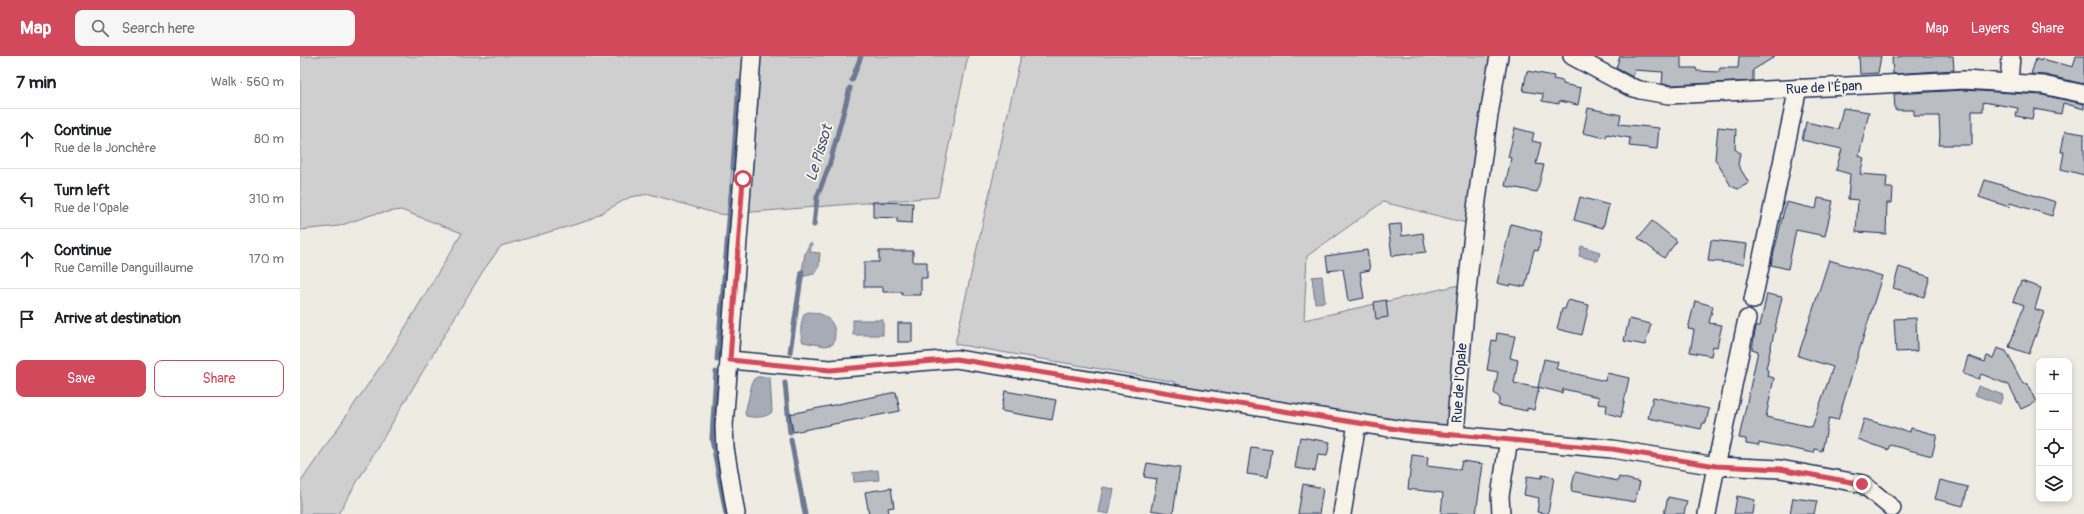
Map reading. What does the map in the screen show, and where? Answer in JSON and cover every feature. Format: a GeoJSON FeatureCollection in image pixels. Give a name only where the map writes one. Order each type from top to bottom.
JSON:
{"type":"FeatureCollection","features":[{"type":"Feature","properties":{"kind":"street"},"geometry":{"type":"LineString","coordinates":[[736,514],[725,448],[724,426],[752,56]]}},
{"type":"Feature","properties":{"kind":"street","name":"Rue de l'Opale"},"geometry":{"type":"LineString","coordinates":[[730,360],[830,370],[956,359],[1357,423],[1456,436],[1464,318],[1486,134],[1499,56]]}},
{"type":"Feature","properties":{"kind":"street","name":"Rue de l'Épan"},"geometry":{"type":"LineString","coordinates":[[1572,56],[1628,86],[1650,92],[1692,95],[1964,80],[2043,85],[2084,94]]}},
{"type":"Feature","properties":{"kind":"street"},"geometry":{"type":"LineString","coordinates":[[2009,82],[2011,56]]}},
{"type":"Feature","properties":{"kind":"street"},"geometry":{"type":"LineString","coordinates":[[1753,300],[1798,88]]}},
{"type":"Feature","properties":{"kind":"street"},"geometry":{"type":"LineString","coordinates":[[1707,514],[1747,319]]}},
{"type":"Feature","properties":{"kind":"street"},"geometry":{"type":"LineString","coordinates":[[1342,514],[1357,423]]}},
{"type":"Feature","properties":{"kind":"street"},"geometry":{"type":"LineString","coordinates":[[1456,436],[1509,439],[1612,449],[1716,466],[1780,469],[1862,484],[1892,508]]}},
{"type":"Feature","properties":{"kind":"street"},"geometry":{"type":"LineString","coordinates":[[1501,514],[1500,496],[1509,439]]}},
{"type":"Feature","properties":{"kind":"shaded area"},"geometry":{"type":"Polygon","coordinates":[[[300,56],[744,56],[727,215],[714,213],[650,194],[630,197],[587,221],[501,246],[483,271],[461,307],[338,514],[300,514],[300,483],[391,351],[462,233],[401,210],[374,214],[339,226],[300,230],[300,56]]]}},
{"type":"Feature","properties":{"kind":"shaded area"},"geometry":{"type":"Polygon","coordinates":[[[756,56],[968,56],[938,197],[741,213],[756,56]]]}},
{"type":"Feature","properties":{"kind":"shaded area"},"geometry":{"type":"Polygon","coordinates":[[[1021,56],[1500,56],[1474,225],[1383,202],[1307,256],[1304,320],[1468,283],[1455,436],[1174,393],[1176,382],[955,344],[1021,56]]]}},
{"type":"Feature","properties":{"kind":"shaded area"},"geometry":{"type":"Polygon","coordinates":[[[810,243],[812,244],[810,252],[820,253],[819,266],[814,274],[801,277],[805,253],[810,243]]]}},
{"type":"Feature","properties":{"kind":"shaded area"},"geometry":{"type":"Polygon","coordinates":[[[1581,246],[1600,252],[1598,261],[1579,256],[1581,246]]]}},
{"type":"Feature","properties":{"kind":"shaded area"},"geometry":{"type":"Polygon","coordinates":[[[1322,276],[1325,302],[1315,303],[1312,277],[1322,276]]]}},
{"type":"Feature","properties":{"kind":"shaded area"},"geometry":{"type":"Polygon","coordinates":[[[808,312],[821,314],[830,321],[835,331],[833,344],[825,346],[803,342],[801,335],[801,324],[804,314],[808,312]]]}},
{"type":"Feature","properties":{"kind":"shaded area"},"geometry":{"type":"Polygon","coordinates":[[[853,320],[883,320],[883,335],[853,335],[853,320]]]}},
{"type":"Feature","properties":{"kind":"shaded area"},"geometry":{"type":"Polygon","coordinates":[[[757,377],[770,377],[772,412],[760,417],[746,416],[745,413],[753,380],[757,377]]]}},
{"type":"Feature","properties":{"kind":"shaded area"},"geometry":{"type":"Polygon","coordinates":[[[1978,386],[2003,395],[2000,404],[1975,395],[1978,386]]]}},
{"type":"Feature","properties":{"kind":"shaded area"},"geometry":{"type":"Polygon","coordinates":[[[878,470],[879,480],[854,482],[853,473],[878,470]]]}},
{"type":"Feature","properties":{"kind":"shaded area"},"geometry":{"type":"Polygon","coordinates":[[[1103,487],[1114,489],[1109,514],[1098,512],[1103,487]]]}},
{"type":"Feature","properties":{"kind":"building"},"geometry":{"type":"Polygon","coordinates":[[[1620,56],[1681,56],[1681,68],[1696,68],[1697,71],[1719,72],[1720,68],[1738,68],[1739,56],[1776,56],[1753,70],[1753,81],[1672,85],[1662,84],[1663,72],[1634,70],[1633,77],[1616,68],[1620,56]]]}},
{"type":"Feature","properties":{"kind":"building"},"geometry":{"type":"Polygon","coordinates":[[[1859,56],[1881,56],[1878,73],[1860,74],[1859,56]]]}},
{"type":"Feature","properties":{"kind":"building"},"geometry":{"type":"Polygon","coordinates":[[[1903,56],[1953,56],[1954,70],[1893,74],[1892,58],[1903,56]]]}},
{"type":"Feature","properties":{"kind":"building"},"geometry":{"type":"Polygon","coordinates":[[[2076,56],[2084,56],[2084,84],[2045,75],[2031,74],[2036,59],[2041,61],[2042,59],[2073,67],[2076,56]]]}},
{"type":"Feature","properties":{"kind":"building"},"geometry":{"type":"Polygon","coordinates":[[[1527,71],[1554,76],[1553,79],[1563,81],[1563,84],[1581,88],[1578,105],[1559,101],[1559,104],[1542,101],[1543,94],[1523,91],[1527,71]]]}},
{"type":"Feature","properties":{"kind":"building"},"geometry":{"type":"Polygon","coordinates":[[[1964,90],[2042,95],[2084,104],[2084,109],[2063,103],[2061,114],[2034,109],[2032,119],[2016,116],[2018,108],[1983,102],[1983,111],[1972,111],[1972,145],[1939,145],[1939,116],[1914,116],[1914,110],[1895,110],[1894,94],[1964,90]]]}},
{"type":"Feature","properties":{"kind":"building"},"geometry":{"type":"Polygon","coordinates":[[[1588,108],[1621,115],[1619,124],[1659,128],[1657,149],[1629,146],[1630,138],[1607,134],[1606,138],[1583,133],[1588,108]]]}},
{"type":"Feature","properties":{"kind":"building"},"geometry":{"type":"Polygon","coordinates":[[[1843,108],[1869,112],[1859,156],[1864,158],[1860,174],[1887,176],[1886,188],[1893,188],[1892,203],[1887,203],[1886,234],[1856,232],[1858,200],[1848,199],[1850,174],[1836,170],[1842,149],[1802,140],[1806,122],[1838,129],[1843,108]]]}},
{"type":"Feature","properties":{"kind":"building"},"geometry":{"type":"Polygon","coordinates":[[[1718,127],[1736,129],[1735,149],[1740,153],[1738,165],[1749,183],[1738,189],[1731,186],[1715,159],[1718,127]]]}},
{"type":"Feature","properties":{"kind":"building"},"geometry":{"type":"Polygon","coordinates":[[[1515,128],[1534,133],[1532,141],[1541,143],[1536,164],[1544,165],[1537,192],[1505,186],[1511,158],[1508,157],[1515,128]]]}},
{"type":"Feature","properties":{"kind":"building"},"geometry":{"type":"Polygon","coordinates":[[[2065,131],[2084,134],[2084,175],[2061,169],[2064,152],[2061,152],[2065,131]]]}},
{"type":"Feature","properties":{"kind":"building"},"geometry":{"type":"Polygon","coordinates":[[[1985,180],[2056,202],[2052,216],[2010,203],[2009,207],[1979,197],[1985,180]]]}},
{"type":"Feature","properties":{"kind":"building"},"geometry":{"type":"Polygon","coordinates":[[[1580,197],[1609,205],[1603,228],[1574,220],[1580,197]]]}},
{"type":"Feature","properties":{"kind":"building"},"geometry":{"type":"Polygon","coordinates":[[[1818,198],[1833,201],[1825,236],[1796,230],[1788,269],[1771,265],[1786,202],[1816,209],[1818,198]]]}},
{"type":"Feature","properties":{"kind":"building"},"geometry":{"type":"Polygon","coordinates":[[[873,202],[913,203],[912,223],[897,222],[897,218],[873,217],[873,202]]]}},
{"type":"Feature","properties":{"kind":"building"},"geometry":{"type":"Polygon","coordinates":[[[1652,221],[1677,241],[1664,258],[1638,238],[1652,221]]]}},
{"type":"Feature","properties":{"kind":"building"},"geometry":{"type":"Polygon","coordinates":[[[1401,224],[1402,236],[1423,233],[1426,252],[1392,256],[1388,225],[1401,224]]]}},
{"type":"Feature","properties":{"kind":"building"},"geometry":{"type":"Polygon","coordinates":[[[1511,224],[1542,232],[1538,251],[1534,250],[1525,287],[1497,283],[1511,224]]]}},
{"type":"Feature","properties":{"kind":"building"},"geometry":{"type":"Polygon","coordinates":[[[1711,240],[1747,244],[1744,264],[1708,261],[1711,240]]]}},
{"type":"Feature","properties":{"kind":"building"},"geometry":{"type":"Polygon","coordinates":[[[1367,250],[1370,270],[1360,272],[1364,298],[1348,301],[1343,269],[1328,271],[1326,256],[1367,250]]]}},
{"type":"Feature","properties":{"kind":"building"},"geometry":{"type":"Polygon","coordinates":[[[879,251],[913,251],[913,262],[927,262],[927,278],[921,278],[921,295],[902,295],[902,292],[883,292],[883,287],[864,287],[864,262],[879,262],[879,251]]]}},
{"type":"Feature","properties":{"kind":"building"},"geometry":{"type":"Polygon","coordinates":[[[1829,260],[1882,276],[1838,420],[1829,418],[1822,451],[1815,449],[1814,453],[1759,442],[1759,445],[1746,443],[1746,439],[1739,438],[1758,351],[1752,349],[1756,326],[1760,326],[1767,294],[1782,297],[1766,369],[1768,370],[1767,376],[1774,378],[1766,417],[1812,427],[1833,367],[1798,356],[1829,260]]]}},
{"type":"Feature","properties":{"kind":"building"},"geometry":{"type":"Polygon","coordinates":[[[1899,267],[1930,277],[1924,297],[1893,288],[1899,267]]]}},
{"type":"Feature","properties":{"kind":"building"},"geometry":{"type":"Polygon","coordinates":[[[2021,281],[2041,288],[2035,309],[2044,312],[2029,354],[2009,347],[2024,305],[2013,301],[2021,281]]]}},
{"type":"Feature","properties":{"kind":"building"},"geometry":{"type":"Polygon","coordinates":[[[1386,300],[1388,317],[1376,319],[1374,302],[1386,300]]]}},
{"type":"Feature","properties":{"kind":"building"},"geometry":{"type":"Polygon","coordinates":[[[1568,300],[1589,305],[1582,335],[1557,329],[1562,309],[1565,309],[1568,300]]]}},
{"type":"Feature","properties":{"kind":"building"},"geometry":{"type":"Polygon","coordinates":[[[1695,301],[1713,306],[1709,323],[1722,325],[1717,347],[1713,346],[1711,356],[1690,352],[1694,330],[1688,329],[1695,301]]]}},
{"type":"Feature","properties":{"kind":"building"},"geometry":{"type":"Polygon","coordinates":[[[1916,318],[1917,351],[1896,352],[1894,319],[1916,318]]]}},
{"type":"Feature","properties":{"kind":"building"},"geometry":{"type":"Polygon","coordinates":[[[1629,319],[1651,324],[1645,345],[1624,341],[1629,319]]]}},
{"type":"Feature","properties":{"kind":"building"},"geometry":{"type":"Polygon","coordinates":[[[898,323],[912,323],[912,342],[898,342],[898,323]]]}},
{"type":"Feature","properties":{"kind":"building"},"geometry":{"type":"Polygon","coordinates":[[[1497,333],[1515,336],[1510,358],[1518,360],[1514,383],[1539,388],[1534,410],[1527,408],[1527,411],[1498,405],[1500,398],[1494,393],[1498,372],[1487,370],[1492,340],[1496,341],[1497,333]]]}},
{"type":"Feature","properties":{"kind":"building"},"geometry":{"type":"Polygon","coordinates":[[[1997,348],[2006,351],[2023,384],[2027,383],[2036,402],[2021,409],[2009,385],[1981,374],[1979,379],[1963,374],[1968,356],[1985,362],[1987,356],[1993,358],[1997,348]]]}},
{"type":"Feature","properties":{"kind":"building"},"geometry":{"type":"Polygon","coordinates":[[[1544,359],[1558,362],[1556,369],[1605,381],[1607,373],[1629,378],[1621,417],[1606,413],[1607,405],[1598,404],[1599,397],[1563,389],[1562,393],[1538,387],[1544,359]]]}},
{"type":"Feature","properties":{"kind":"building"},"geometry":{"type":"Polygon","coordinates":[[[1005,391],[1056,400],[1052,420],[1001,411],[1005,391]]]}},
{"type":"Feature","properties":{"kind":"building"},"geometry":{"type":"Polygon","coordinates":[[[896,392],[900,411],[793,432],[790,414],[896,392]]]}},
{"type":"Feature","properties":{"kind":"building"},"geometry":{"type":"Polygon","coordinates":[[[1653,397],[1709,409],[1706,423],[1703,423],[1701,429],[1648,418],[1653,397]]]}},
{"type":"Feature","properties":{"kind":"building"},"geometry":{"type":"Polygon","coordinates":[[[1864,419],[1910,432],[1911,428],[1937,435],[1932,456],[1890,445],[1888,450],[1858,439],[1864,419]]]}},
{"type":"Feature","properties":{"kind":"building"},"geometry":{"type":"Polygon","coordinates":[[[1300,437],[1330,442],[1327,456],[1318,455],[1315,471],[1295,468],[1300,437]]]}},
{"type":"Feature","properties":{"kind":"building"},"geometry":{"type":"Polygon","coordinates":[[[1251,447],[1272,450],[1268,477],[1247,474],[1251,447]]]}},
{"type":"Feature","properties":{"kind":"building"},"geometry":{"type":"Polygon","coordinates":[[[1412,455],[1428,457],[1427,466],[1460,470],[1462,461],[1483,464],[1476,514],[1441,514],[1443,493],[1408,489],[1412,455]]]}},
{"type":"Feature","properties":{"kind":"building"},"geometry":{"type":"Polygon","coordinates":[[[1147,463],[1180,468],[1173,514],[1151,510],[1157,479],[1144,477],[1147,463]]]}},
{"type":"Feature","properties":{"kind":"building"},"geometry":{"type":"Polygon","coordinates":[[[1575,472],[1618,481],[1619,477],[1640,482],[1635,502],[1571,491],[1575,472]]]}},
{"type":"Feature","properties":{"kind":"building"},"geometry":{"type":"Polygon","coordinates":[[[1542,475],[1554,477],[1548,514],[1537,512],[1539,498],[1524,495],[1527,476],[1542,478],[1542,475]]]}},
{"type":"Feature","properties":{"kind":"building"},"geometry":{"type":"Polygon","coordinates":[[[1940,480],[1968,487],[1963,506],[1935,499],[1940,480]]]}},
{"type":"Feature","properties":{"kind":"building"},"geometry":{"type":"Polygon","coordinates":[[[1303,484],[1323,488],[1319,514],[1298,514],[1303,484]]]}},
{"type":"Feature","properties":{"kind":"building"},"geometry":{"type":"Polygon","coordinates":[[[891,488],[894,507],[888,508],[889,514],[869,514],[865,492],[891,488]]]}},
{"type":"Feature","properties":{"kind":"building"},"geometry":{"type":"Polygon","coordinates":[[[1737,496],[1755,500],[1753,514],[1734,514],[1737,496]]]}},
{"type":"Feature","properties":{"kind":"building"},"geometry":{"type":"Polygon","coordinates":[[[1668,497],[1687,501],[1684,514],[1664,514],[1668,497]]]}},
{"type":"Feature","properties":{"kind":"building"},"geometry":{"type":"Polygon","coordinates":[[[1793,498],[1817,501],[1814,514],[1790,514],[1793,498]]]}},
{"type":"Feature","properties":{"kind":"waterway","name":"Le Pissot"},"geometry":{"type":"LineString","coordinates":[[852,80],[861,56]]}},
{"type":"Feature","properties":{"kind":"waterway"},"geometry":{"type":"LineString","coordinates":[[733,168],[739,82]]}},
{"type":"Feature","properties":{"kind":"waterway","name":"Le Pissot"},"geometry":{"type":"LineString","coordinates":[[814,225],[817,197],[829,166],[850,88]]}},
{"type":"Feature","properties":{"kind":"waterway"},"geometry":{"type":"LineString","coordinates":[[717,360],[732,186]]}},
{"type":"Feature","properties":{"kind":"waterway","name":"Le Pissot"},"geometry":{"type":"LineString","coordinates":[[790,352],[802,272]]}},
{"type":"Feature","properties":{"kind":"waterway"},"geometry":{"type":"LineString","coordinates":[[716,372],[712,439],[726,514]]}},
{"type":"Feature","properties":{"kind":"waterway","name":"Le Pissot"},"geometry":{"type":"LineString","coordinates":[[785,383],[790,433]]}},
{"type":"Feature","properties":{"kind":"waterway","name":"Le Pissot"},"geometry":{"type":"LineString","coordinates":[[791,440],[805,514]]}},
{"type":"Feature","properties":{"kind":"route"},"geometry":{"type":"LineString","coordinates":[[743,179],[730,360],[830,370],[956,359],[1409,431],[1612,449],[1716,466],[1780,469],[1862,484]]}}]}
